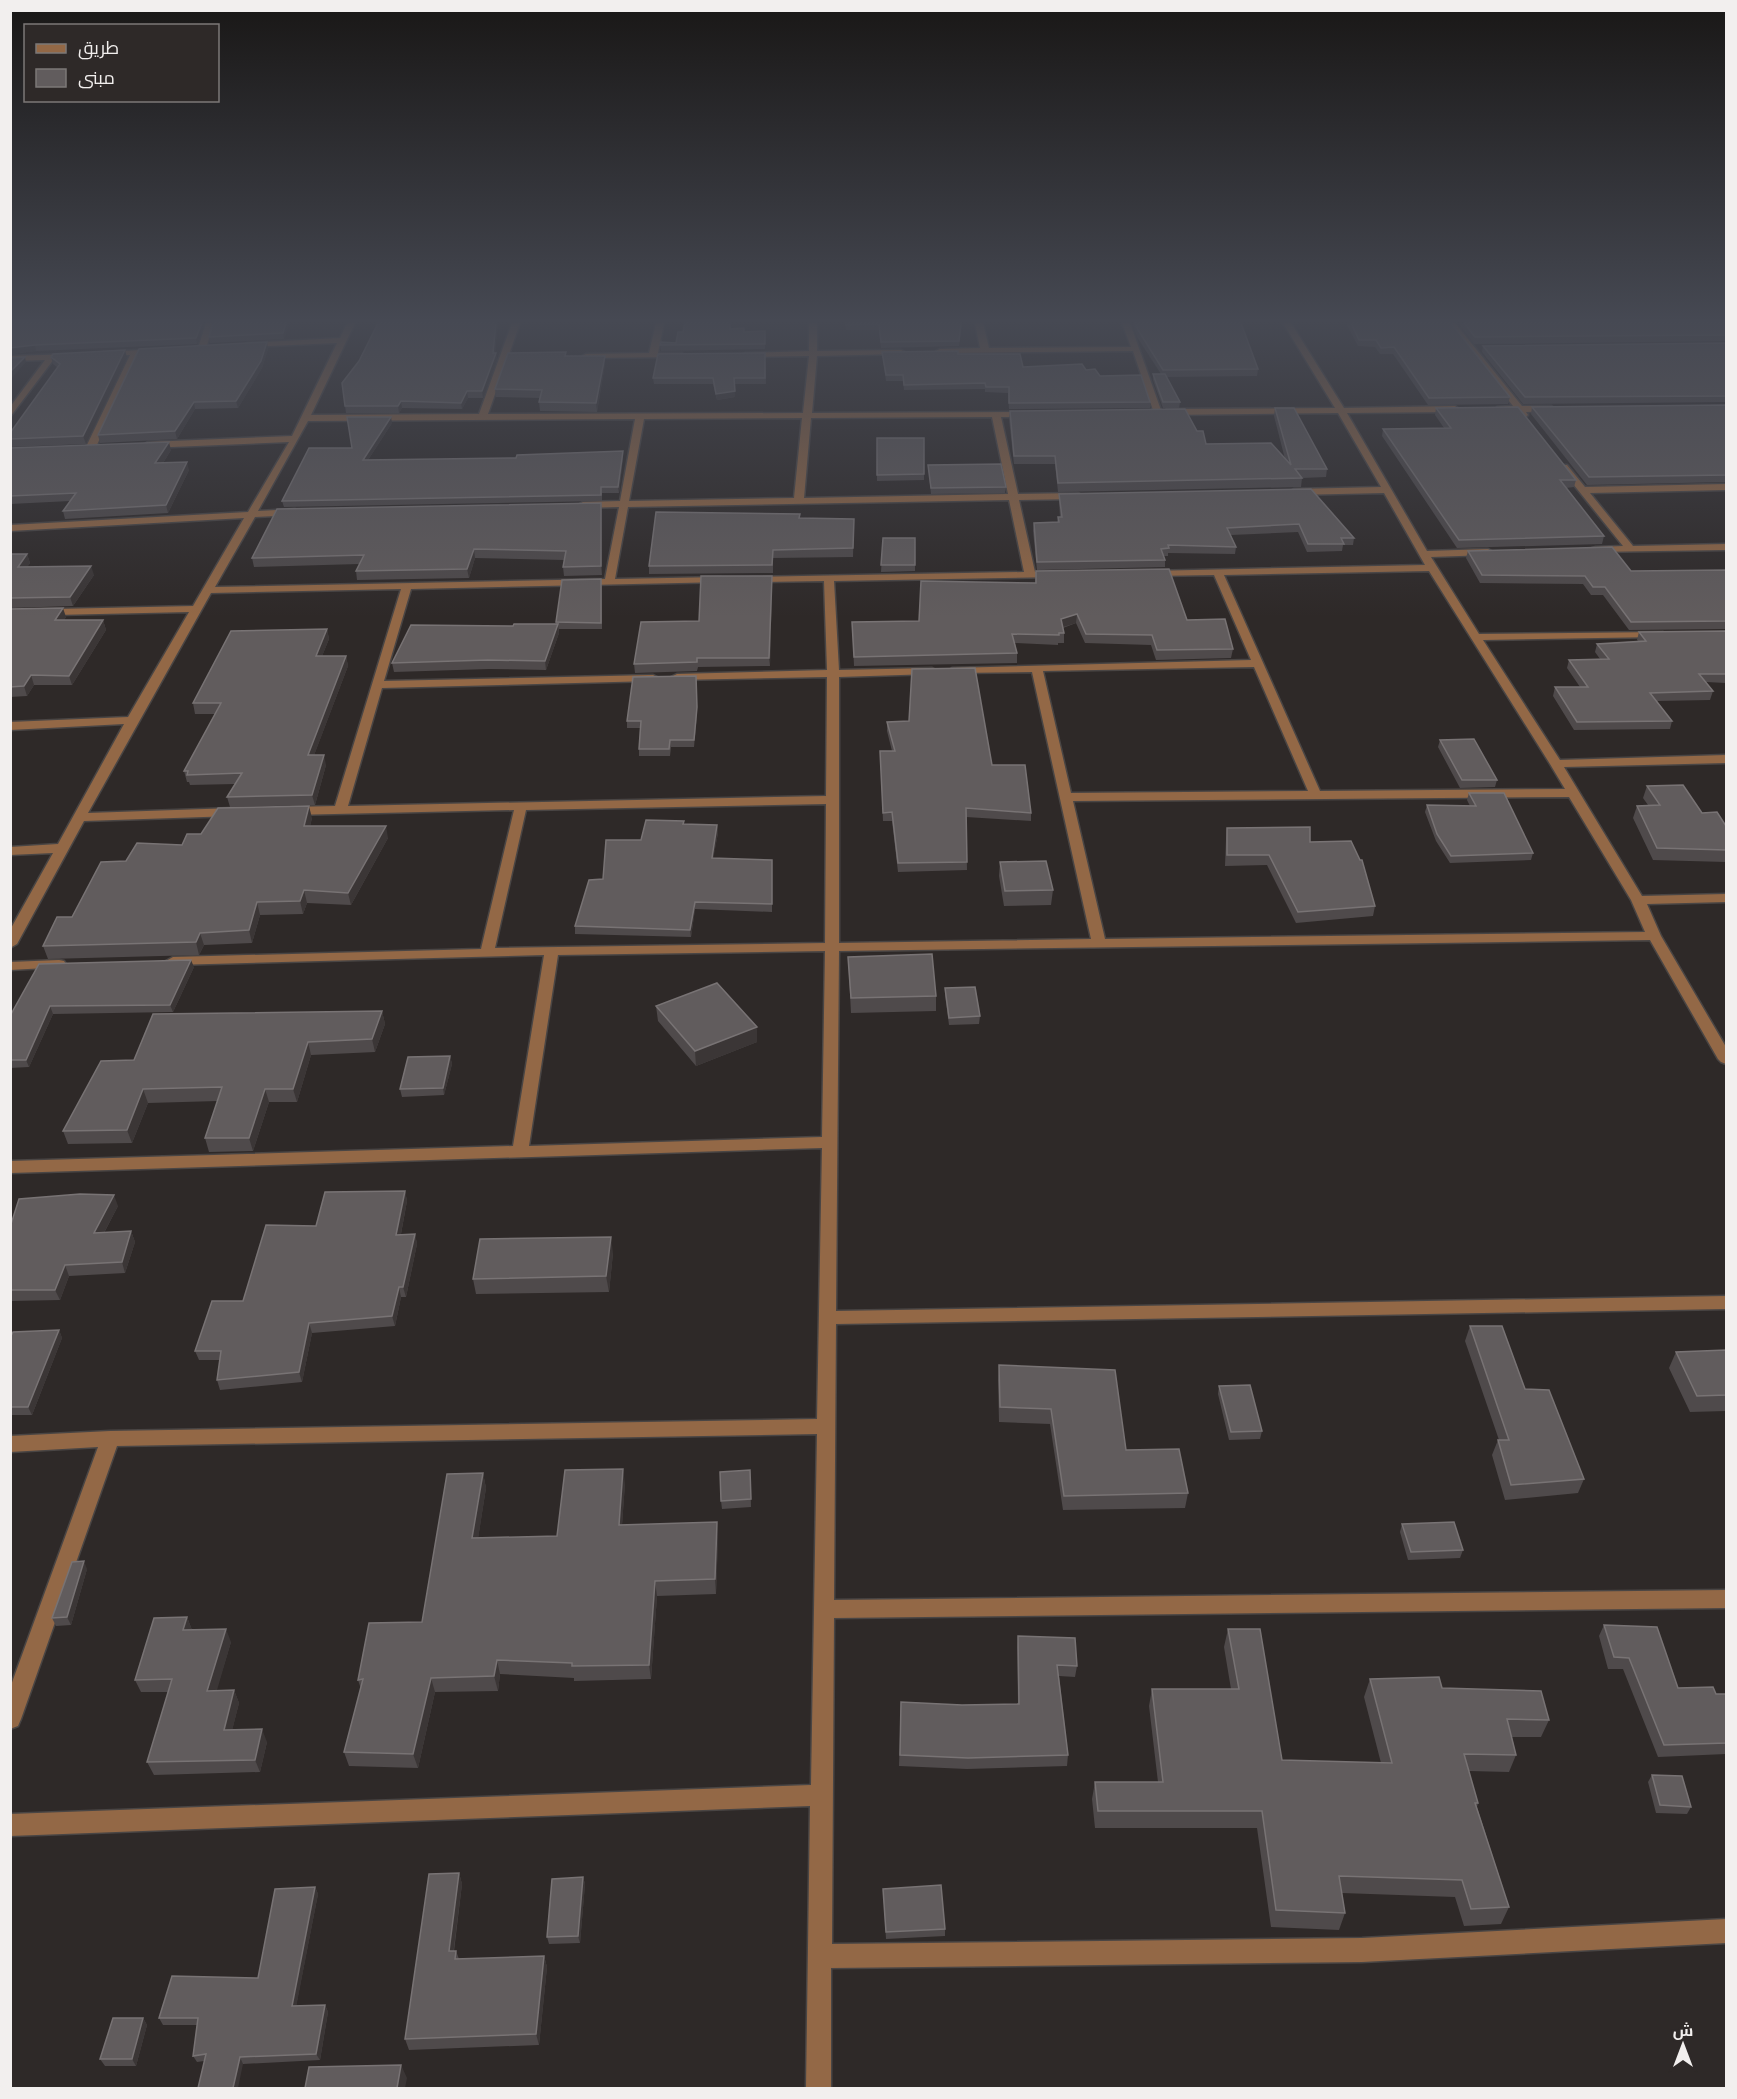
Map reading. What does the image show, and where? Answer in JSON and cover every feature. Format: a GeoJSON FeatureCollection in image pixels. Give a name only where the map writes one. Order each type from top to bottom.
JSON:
{"type":"FeatureCollection","features":[{"type":"Feature","properties":{"kind":"street"},"geometry":{"type":"LineString","coordinates":[[91,447],[103,421]]}},
{"type":"Feature","properties":{"kind":"street"},"geometry":{"type":"LineString","coordinates":[[10,944],[132,720],[304,421]]}},
{"type":"Feature","properties":{"kind":"street"},"geometry":{"type":"LineString","coordinates":[[610,580],[639,421]]}},
{"type":"Feature","properties":{"kind":"street"},"geometry":{"type":"LineString","coordinates":[[799,501],[806,421]]}},
{"type":"Feature","properties":{"kind":"street"},"geometry":{"type":"LineString","coordinates":[[998,421],[1030,575]]}},
{"type":"Feature","properties":{"kind":"street"},"geometry":{"type":"LineString","coordinates":[[1347,421],[1432,568],[1556,764],[1638,900],[1654,936],[1719,1035],[1726,1059]]}},
{"type":"Feature","properties":{"kind":"street"},"geometry":{"type":"LineString","coordinates":[[1528,421],[1533,427]]}},
{"type":"Feature","properties":{"kind":"street"},"geometry":{"type":"LineString","coordinates":[[136,446],[295,439]]}},
{"type":"Feature","properties":{"kind":"street"},"geometry":{"type":"LineString","coordinates":[[80,448],[102,447]]}},
{"type":"Feature","properties":{"kind":"street"},"geometry":{"type":"LineString","coordinates":[[1561,463],[1630,549]]}},
{"type":"Feature","properties":{"kind":"street"},"geometry":{"type":"LineString","coordinates":[[1582,490],[1726,487]]}},
{"type":"Feature","properties":{"kind":"street"},"geometry":{"type":"LineString","coordinates":[[1283,492],[1388,490]]}},
{"type":"Feature","properties":{"kind":"street"},"geometry":{"type":"LineString","coordinates":[[567,505],[1084,496]]}},
{"type":"Feature","properties":{"kind":"street"},"geometry":{"type":"LineString","coordinates":[[10,528],[252,513],[310,512]]}},
{"type":"Feature","properties":{"kind":"street"},"geometry":{"type":"LineString","coordinates":[[1584,550],[1726,547]]}},
{"type":"Feature","properties":{"kind":"street"},"geometry":{"type":"LineString","coordinates":[[1425,554],[1504,552]]}},
{"type":"Feature","properties":{"kind":"street"},"geometry":{"type":"LineString","coordinates":[[1136,574],[1432,568]]}},
{"type":"Feature","properties":{"kind":"street"},"geometry":{"type":"LineString","coordinates":[[1218,573],[1315,794]]}},
{"type":"Feature","properties":{"kind":"street"},"geometry":{"type":"LineString","coordinates":[[208,590],[610,580],[1065,575]]}},
{"type":"Feature","properties":{"kind":"street"},"geometry":{"type":"LineString","coordinates":[[818,2088],[832,947],[833,673],[829,579]]}},
{"type":"Feature","properties":{"kind":"street"},"geometry":{"type":"LineString","coordinates":[[341,809],[407,586]]}},
{"type":"Feature","properties":{"kind":"street"},"geometry":{"type":"LineString","coordinates":[[10,613],[197,609]]}},
{"type":"Feature","properties":{"kind":"street"},"geometry":{"type":"LineString","coordinates":[[1476,637],[1667,634]]}},
{"type":"Feature","properties":{"kind":"street"},"geometry":{"type":"LineString","coordinates":[[378,685],[1258,663]]}},
{"type":"Feature","properties":{"kind":"street"},"geometry":{"type":"LineString","coordinates":[[1037,669],[1099,944]]}},
{"type":"Feature","properties":{"kind":"street"},"geometry":{"type":"LineString","coordinates":[[10,726],[132,720]]}},
{"type":"Feature","properties":{"kind":"street"},"geometry":{"type":"LineString","coordinates":[[1556,764],[1726,759]]}},
{"type":"Feature","properties":{"kind":"street"},"geometry":{"type":"LineString","coordinates":[[1066,797],[1572,793]]}},
{"type":"Feature","properties":{"kind":"street"},"geometry":{"type":"LineString","coordinates":[[282,811],[832,800]]}},
{"type":"Feature","properties":{"kind":"street"},"geometry":{"type":"LineString","coordinates":[[487,953],[521,806]]}},
{"type":"Feature","properties":{"kind":"street"},"geometry":{"type":"LineString","coordinates":[[81,817],[246,812]]}},
{"type":"Feature","properties":{"kind":"street"},"geometry":{"type":"LineString","coordinates":[[10,851],[63,848]]}},
{"type":"Feature","properties":{"kind":"street"},"geometry":{"type":"LineString","coordinates":[[1638,900],[1726,898]]}},
{"type":"Feature","properties":{"kind":"street"},"geometry":{"type":"LineString","coordinates":[[153,962],[552,951],[1654,936]]}},
{"type":"Feature","properties":{"kind":"street"},"geometry":{"type":"LineString","coordinates":[[520,1152],[552,951]]}},
{"type":"Feature","properties":{"kind":"street"},"geometry":{"type":"LineString","coordinates":[[10,966],[70,964]]}},
{"type":"Feature","properties":{"kind":"street"},"geometry":{"type":"LineString","coordinates":[[10,1167],[829,1142]]}},
{"type":"Feature","properties":{"kind":"street"},"geometry":{"type":"LineString","coordinates":[[827,1318],[1726,1303]]}},
{"type":"Feature","properties":{"kind":"street"},"geometry":{"type":"LineString","coordinates":[[10,1444],[110,1439],[825,1426]]}},
{"type":"Feature","properties":{"kind":"street"},"geometry":{"type":"LineString","coordinates":[[10,1719],[110,1439]]}},
{"type":"Feature","properties":{"kind":"street"},"geometry":{"type":"LineString","coordinates":[[824,1609],[1726,1599]]}},
{"type":"Feature","properties":{"kind":"street"},"geometry":{"type":"LineString","coordinates":[[10,1825],[822,1795]]}},
{"type":"Feature","properties":{"kind":"street"},"geometry":{"type":"LineString","coordinates":[[818,1956],[1362,1950],[1726,1931]]}},
{"type":"Feature","properties":{"kind":"building"},"geometry":{"type":"Polygon","coordinates":[[[19,421],[90,421],[83,436],[10,439],[10,433],[19,421]]]}},
{"type":"Feature","properties":{"kind":"building"},"geometry":{"type":"Polygon","coordinates":[[[105,421],[182,421],[175,431],[98,435],[105,421]]]}},
{"type":"Feature","properties":{"kind":"building"},"geometry":{"type":"Polygon","coordinates":[[[348,421],[388,421],[363,460],[516,458],[517,455],[623,451],[618,487],[601,487],[601,495],[282,501],[309,448],[352,448],[348,421]]]}},
{"type":"Feature","properties":{"kind":"building"},"geometry":{"type":"Polygon","coordinates":[[[1011,421],[1192,421],[1197,431],[1203,431],[1206,444],[1271,443],[1291,465],[1279,421],[1301,421],[1327,469],[1295,469],[1302,478],[1058,483],[1055,456],[1014,456],[1011,421]]]}},
{"type":"Feature","properties":{"kind":"building"},"geometry":{"type":"Polygon","coordinates":[[[1446,421],[1529,421],[1576,480],[1560,480],[1604,536],[1459,540],[1383,429],[1451,428],[1446,421]]]}},
{"type":"Feature","properties":{"kind":"building"},"geometry":{"type":"Polygon","coordinates":[[[1543,421],[1726,421],[1726,475],[1589,477],[1543,421]]]}},
{"type":"Feature","properties":{"kind":"building"},"geometry":{"type":"Polygon","coordinates":[[[877,438],[924,438],[924,474],[877,475],[877,438]]]}},
{"type":"Feature","properties":{"kind":"building"},"geometry":{"type":"Polygon","coordinates":[[[169,442],[155,463],[187,462],[166,505],[63,511],[76,493],[10,496],[10,448],[169,442]]]}},
{"type":"Feature","properties":{"kind":"building"},"geometry":{"type":"Polygon","coordinates":[[[1001,464],[1006,487],[931,488],[928,465],[1001,464]]]}},
{"type":"Feature","properties":{"kind":"building"},"geometry":{"type":"Polygon","coordinates":[[[1311,489],[1354,538],[1341,538],[1344,544],[1308,544],[1299,524],[1227,528],[1236,547],[1168,545],[1169,548],[1161,549],[1165,560],[1037,562],[1034,523],[1059,522],[1058,517],[1062,517],[1059,494],[1311,489]]]}},
{"type":"Feature","properties":{"kind":"building"},"geometry":{"type":"Polygon","coordinates":[[[601,503],[601,566],[563,567],[566,551],[474,549],[467,569],[356,571],[364,555],[252,558],[277,509],[601,503]]]}},
{"type":"Feature","properties":{"kind":"building"},"geometry":{"type":"Polygon","coordinates":[[[656,512],[800,514],[799,518],[854,519],[853,548],[773,550],[772,565],[649,566],[656,512]]]}},
{"type":"Feature","properties":{"kind":"building"},"geometry":{"type":"Polygon","coordinates":[[[883,538],[915,538],[915,565],[881,565],[883,538]]]}},
{"type":"Feature","properties":{"kind":"building"},"geometry":{"type":"Polygon","coordinates":[[[1612,547],[1631,571],[1726,570],[1726,621],[1631,622],[1605,587],[1593,587],[1585,576],[1482,575],[1468,551],[1612,547]]]}},
{"type":"Feature","properties":{"kind":"building"},"geometry":{"type":"Polygon","coordinates":[[[10,554],[27,554],[18,567],[91,566],[70,597],[10,598],[10,554]]]}},
{"type":"Feature","properties":{"kind":"building"},"geometry":{"type":"Polygon","coordinates":[[[1169,569],[1187,620],[1225,619],[1233,649],[1157,650],[1152,635],[1086,634],[1077,614],[1061,619],[1064,633],[1059,633],[1059,635],[1012,634],[1017,653],[854,657],[852,622],[919,621],[921,581],[1036,583],[1036,571],[1169,569]]]}},
{"type":"Feature","properties":{"kind":"building"},"geometry":{"type":"Polygon","coordinates":[[[701,576],[772,576],[769,658],[697,658],[697,662],[634,664],[641,622],[699,621],[701,576]]]}},
{"type":"Feature","properties":{"kind":"building"},"geometry":{"type":"Polygon","coordinates":[[[601,579],[601,623],[556,622],[562,580],[601,579]]]}},
{"type":"Feature","properties":{"kind":"building"},"geometry":{"type":"Polygon","coordinates":[[[63,608],[55,620],[103,620],[69,676],[31,675],[24,686],[10,687],[10,609],[63,608]]]}},
{"type":"Feature","properties":{"kind":"building"},"geometry":{"type":"Polygon","coordinates":[[[514,624],[558,624],[545,661],[392,663],[411,625],[513,626],[514,624]]]}},
{"type":"Feature","properties":{"kind":"building"},"geometry":{"type":"Polygon","coordinates":[[[327,629],[316,656],[346,656],[308,755],[324,755],[312,795],[227,797],[242,773],[187,775],[188,771],[184,771],[221,703],[193,703],[231,631],[327,629]]]}},
{"type":"Feature","properties":{"kind":"building"},"geometry":{"type":"Polygon","coordinates":[[[1726,631],[1726,674],[1699,674],[1713,691],[1650,693],[1672,721],[1577,722],[1555,687],[1588,687],[1569,660],[1609,659],[1597,644],[1646,641],[1639,632],[1726,631]]]}},
{"type":"Feature","properties":{"kind":"building"},"geometry":{"type":"Polygon","coordinates":[[[975,668],[992,765],[1025,765],[1031,813],[966,808],[967,862],[898,863],[892,812],[883,813],[880,751],[895,751],[887,722],[909,721],[912,669],[975,668]]]}},
{"type":"Feature","properties":{"kind":"building"},"geometry":{"type":"Polygon","coordinates":[[[696,676],[697,707],[694,740],[670,740],[669,749],[639,749],[641,721],[627,721],[633,677],[696,676]]]}},
{"type":"Feature","properties":{"kind":"building"},"geometry":{"type":"Polygon","coordinates":[[[1474,739],[1497,780],[1462,780],[1440,740],[1474,739]]]}},
{"type":"Feature","properties":{"kind":"building"},"geometry":{"type":"Polygon","coordinates":[[[1683,785],[1702,813],[1717,812],[1726,826],[1726,850],[1657,848],[1637,806],[1660,805],[1647,786],[1683,785]]]}},
{"type":"Feature","properties":{"kind":"building"},"geometry":{"type":"Polygon","coordinates":[[[1469,793],[1504,793],[1533,853],[1451,856],[1437,834],[1427,805],[1476,806],[1469,793]]]}},
{"type":"Feature","properties":{"kind":"building"},"geometry":{"type":"Polygon","coordinates":[[[309,806],[304,826],[386,826],[348,893],[304,890],[300,901],[257,902],[249,930],[200,933],[196,942],[43,946],[57,917],[72,917],[101,862],[126,861],[137,843],[182,845],[187,834],[201,834],[218,808],[309,806]]]}},
{"type":"Feature","properties":{"kind":"building"},"geometry":{"type":"Polygon","coordinates":[[[646,820],[717,825],[712,858],[772,860],[772,904],[695,902],[690,930],[575,926],[589,880],[603,879],[606,840],[641,840],[646,820]]]}},
{"type":"Feature","properties":{"kind":"building"},"geometry":{"type":"Polygon","coordinates":[[[1310,827],[1310,842],[1351,841],[1362,860],[1375,906],[1298,912],[1269,855],[1227,855],[1227,828],[1310,827]]]}},
{"type":"Feature","properties":{"kind":"building"},"geometry":{"type":"Polygon","coordinates":[[[1046,861],[1053,890],[1005,891],[1000,862],[1046,861]]]}},
{"type":"Feature","properties":{"kind":"building"},"geometry":{"type":"Polygon","coordinates":[[[932,954],[936,996],[851,998],[848,957],[932,954]]]}},
{"type":"Feature","properties":{"kind":"building"},"geometry":{"type":"Polygon","coordinates":[[[191,960],[170,1005],[50,1006],[26,1060],[10,1060],[10,1016],[39,964],[191,960]]]}},
{"type":"Feature","properties":{"kind":"building"},"geometry":{"type":"Polygon","coordinates":[[[717,983],[757,1027],[695,1051],[656,1006],[717,983]]]}},
{"type":"Feature","properties":{"kind":"building"},"geometry":{"type":"Polygon","coordinates":[[[975,987],[980,1016],[949,1018],[945,988],[975,987]]]}},
{"type":"Feature","properties":{"kind":"building"},"geometry":{"type":"Polygon","coordinates":[[[382,1011],[372,1039],[308,1042],[293,1089],[265,1089],[249,1138],[205,1138],[222,1087],[143,1089],[127,1130],[63,1131],[101,1061],[134,1060],[153,1014],[382,1011]]]}},
{"type":"Feature","properties":{"kind":"building"},"geometry":{"type":"Polygon","coordinates":[[[450,1056],[443,1088],[400,1089],[408,1057],[450,1056]]]}},
{"type":"Feature","properties":{"kind":"building"},"geometry":{"type":"Polygon","coordinates":[[[405,1191],[396,1235],[415,1234],[403,1287],[399,1287],[392,1316],[309,1323],[299,1372],[217,1380],[221,1351],[195,1351],[212,1301],[243,1301],[266,1225],[316,1226],[325,1192],[405,1191]]]}},
{"type":"Feature","properties":{"kind":"building"},"geometry":{"type":"Polygon","coordinates":[[[80,1194],[114,1195],[94,1233],[131,1231],[122,1262],[65,1265],[55,1290],[10,1290],[10,1227],[19,1199],[80,1194]]]}},
{"type":"Feature","properties":{"kind":"building"},"geometry":{"type":"Polygon","coordinates":[[[611,1237],[606,1276],[473,1279],[480,1239],[611,1237]]]}},
{"type":"Feature","properties":{"kind":"building"},"geometry":{"type":"Polygon","coordinates":[[[1470,1326],[1502,1326],[1525,1389],[1549,1390],[1584,1479],[1511,1485],[1498,1440],[1509,1440],[1470,1326]]]}},
{"type":"Feature","properties":{"kind":"building"},"geometry":{"type":"Polygon","coordinates":[[[59,1330],[28,1407],[10,1407],[10,1338],[13,1332],[59,1330]]]}},
{"type":"Feature","properties":{"kind":"building"},"geometry":{"type":"Polygon","coordinates":[[[1726,1350],[1726,1395],[1697,1396],[1676,1352],[1726,1350]]]}},
{"type":"Feature","properties":{"kind":"building"},"geometry":{"type":"Polygon","coordinates":[[[999,1365],[1115,1370],[1126,1450],[1179,1449],[1188,1493],[1064,1496],[1051,1409],[1000,1407],[999,1365]]]}},
{"type":"Feature","properties":{"kind":"building"},"geometry":{"type":"Polygon","coordinates":[[[1250,1385],[1262,1431],[1231,1432],[1219,1386],[1250,1385]]]}},
{"type":"Feature","properties":{"kind":"building"},"geometry":{"type":"Polygon","coordinates":[[[623,1469],[619,1525],[717,1522],[715,1579],[655,1581],[649,1665],[572,1666],[572,1663],[497,1660],[494,1676],[431,1678],[413,1754],[344,1752],[363,1679],[358,1680],[369,1623],[422,1622],[447,1474],[483,1473],[472,1538],[557,1536],[565,1470],[623,1469]]]}},
{"type":"Feature","properties":{"kind":"building"},"geometry":{"type":"Polygon","coordinates":[[[750,1470],[751,1499],[721,1501],[720,1472],[750,1470]]]}},
{"type":"Feature","properties":{"kind":"building"},"geometry":{"type":"Polygon","coordinates":[[[1454,1522],[1463,1550],[1411,1552],[1402,1524],[1454,1522]]]}},
{"type":"Feature","properties":{"kind":"building"},"geometry":{"type":"Polygon","coordinates":[[[84,1561],[67,1617],[52,1618],[72,1562],[84,1561]]]}},
{"type":"Feature","properties":{"kind":"building"},"geometry":{"type":"Polygon","coordinates":[[[187,1617],[183,1630],[226,1629],[207,1691],[234,1690],[224,1730],[262,1729],[255,1760],[147,1762],[172,1679],[135,1680],[154,1618],[187,1617]]]}},
{"type":"Feature","properties":{"kind":"building"},"geometry":{"type":"Polygon","coordinates":[[[1604,1625],[1657,1627],[1678,1688],[1713,1687],[1716,1694],[1726,1694],[1726,1743],[1664,1745],[1629,1658],[1614,1657],[1604,1625]]]}},
{"type":"Feature","properties":{"kind":"building"},"geometry":{"type":"Polygon","coordinates":[[[1228,1629],[1260,1629],[1282,1760],[1392,1763],[1370,1679],[1439,1677],[1442,1688],[1541,1691],[1549,1720],[1507,1719],[1516,1755],[1464,1754],[1478,1803],[1475,1803],[1509,1907],[1471,1909],[1462,1880],[1339,1876],[1345,1913],[1276,1910],[1262,1811],[1098,1811],[1095,1782],[1163,1782],[1152,1689],[1239,1689],[1228,1629]]]}},
{"type":"Feature","properties":{"kind":"building"},"geometry":{"type":"Polygon","coordinates":[[[1018,1636],[1075,1638],[1077,1666],[1057,1665],[1068,1755],[968,1758],[900,1755],[901,1702],[962,1705],[1019,1704],[1018,1636]]]}},
{"type":"Feature","properties":{"kind":"building"},"geometry":{"type":"Polygon","coordinates":[[[1652,1775],[1682,1776],[1691,1807],[1660,1805],[1652,1775]]]}},
{"type":"Feature","properties":{"kind":"building"},"geometry":{"type":"Polygon","coordinates":[[[459,1873],[449,1951],[456,1951],[455,1959],[544,1956],[536,2034],[405,2039],[429,1874],[459,1873]]]}},
{"type":"Feature","properties":{"kind":"building"},"geometry":{"type":"Polygon","coordinates":[[[583,1877],[578,1936],[547,1937],[552,1879],[583,1877]]]}},
{"type":"Feature","properties":{"kind":"building"},"geometry":{"type":"Polygon","coordinates":[[[941,1885],[945,1929],[886,1932],[883,1889],[941,1885]]]}},
{"type":"Feature","properties":{"kind":"building"},"geometry":{"type":"Polygon","coordinates":[[[315,1887],[292,2006],[325,2005],[316,2054],[240,2057],[233,2088],[198,2088],[206,2054],[193,2056],[198,2018],[159,2018],[172,1976],[258,1978],[275,1889],[315,1887]]]}},
{"type":"Feature","properties":{"kind":"building"},"geometry":{"type":"Polygon","coordinates":[[[113,2018],[143,2018],[132,2059],[100,2059],[113,2018]]]}},
{"type":"Feature","properties":{"kind":"building"},"geometry":{"type":"Polygon","coordinates":[[[401,2065],[397,2088],[305,2088],[309,2067],[401,2065]]]}}]}
